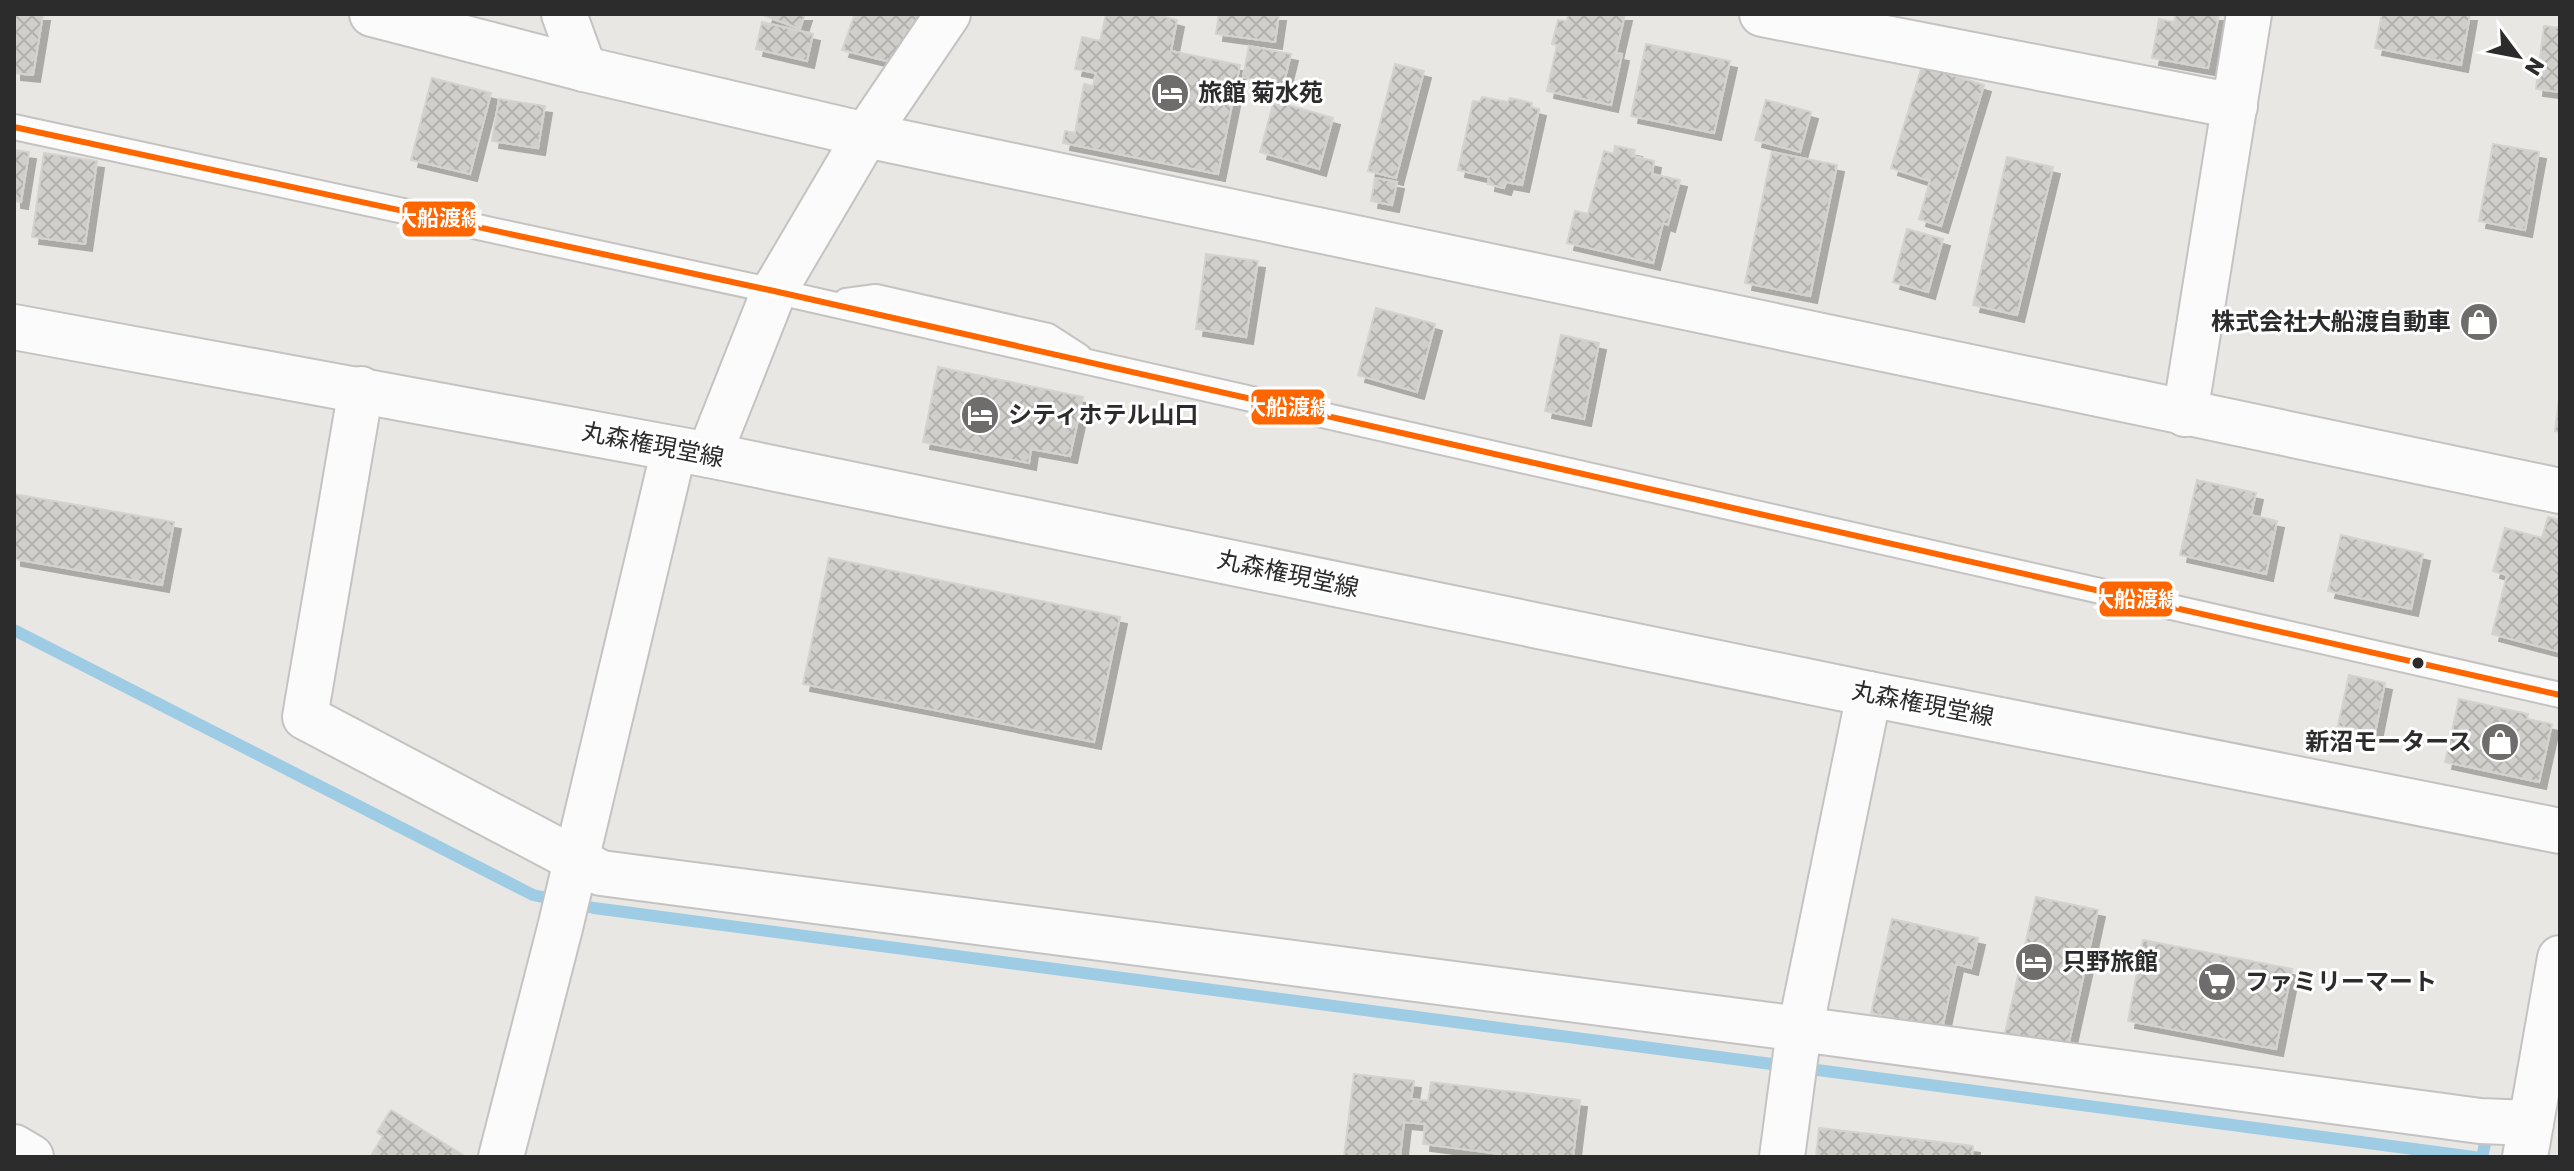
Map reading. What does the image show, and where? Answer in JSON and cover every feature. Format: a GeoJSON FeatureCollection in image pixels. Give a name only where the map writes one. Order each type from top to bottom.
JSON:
{"type":"FeatureCollection","features":[{"type":"Feature","properties":{"kind":"street"},"geometry":{"type":"LineString","coordinates":[[372,14],[584,69],[866,135],[2560,491]]}},
{"type":"Feature","properties":{"kind":"street"},"geometry":{"type":"LineString","coordinates":[[564,14],[584,69]]}},
{"type":"Feature","properties":{"kind":"street"},"geometry":{"type":"LineString","coordinates":[[501,1157],[573,869],[691,452],[774,291],[866,135],[948,14]]}},
{"type":"Feature","properties":{"kind":"street"},"geometry":{"type":"LineString","coordinates":[[1762,14],[2235,106]]}},
{"type":"Feature","properties":{"kind":"street"},"geometry":{"type":"LineString","coordinates":[[2185,414],[2249,14]]}},
{"type":"Feature","properties":{"kind":"street","name":"丸森権現堂線"},"geometry":{"type":"LineString","coordinates":[[14,327],[691,452],[1869,694],[2560,831]]}},
{"type":"Feature","properties":{"kind":"street"},"geometry":{"type":"LineString","coordinates":[[361,389],[305,717],[573,869],[1796,1054],[2464,1119],[2528,1139],[2560,958]]}},
{"type":"Feature","properties":{"kind":"street"},"geometry":{"type":"LineString","coordinates":[[1782,1157],[1796,1054],[1869,694]]}},
{"type":"Feature","properties":{"kind":"street"},"geometry":{"type":"LineString","coordinates":[[14,1147],[31,1157]]}},
{"type":"Feature","properties":{"kind":"lane"},"geometry":{"type":"LineString","coordinates":[[14,127],[774,291],[2560,695]]}},
{"type":"Feature","properties":{"kind":"building"},"geometry":{"type":"Polygon","coordinates":[[[14,14],[43,14],[33,75],[14,73],[14,14]]]}},
{"type":"Feature","properties":{"kind":"building"},"geometry":{"type":"Polygon","coordinates":[[[766,14],[805,14],[800,29],[766,14]]]}},
{"type":"Feature","properties":{"kind":"building"},"geometry":{"type":"Polygon","coordinates":[[[855,14],[920,14],[895,63],[842,50],[855,14]]]}},
{"type":"Feature","properties":{"kind":"building"},"geometry":{"type":"Polygon","coordinates":[[[1106,14],[1154,14],[1177,20],[1171,51],[1240,65],[1218,174],[1063,143],[1065,131],[1075,133],[1084,84],[1093,86],[1096,73],[1075,69],[1082,37],[1100,41],[1106,14]]]}},
{"type":"Feature","properties":{"kind":"building"},"geometry":{"type":"Polygon","coordinates":[[[1219,14],[1279,14],[1275,42],[1216,34],[1219,14]]]}},
{"type":"Feature","properties":{"kind":"building"},"geometry":{"type":"Polygon","coordinates":[[[1568,14],[1625,14],[1616,53],[1622,54],[1611,105],[1547,91],[1557,45],[1552,44],[1558,20],[1567,21],[1568,14]]]}},
{"type":"Feature","properties":{"kind":"building"},"geometry":{"type":"Polygon","coordinates":[[[2176,14],[2219,14],[2208,68],[2152,58],[2159,19],[2174,22],[2176,14]]]}},
{"type":"Feature","properties":{"kind":"building"},"geometry":{"type":"Polygon","coordinates":[[[2382,14],[2470,14],[2461,65],[2375,48],[2382,14]]]}},
{"type":"Feature","properties":{"kind":"building"},"geometry":{"type":"Polygon","coordinates":[[[762,22],[813,34],[807,61],[756,49],[762,22]]]}},
{"type":"Feature","properties":{"kind":"building"},"geometry":{"type":"Polygon","coordinates":[[[2544,26],[2560,28],[2560,92],[2536,89],[2544,26]]]}},
{"type":"Feature","properties":{"kind":"building"},"geometry":{"type":"Polygon","coordinates":[[[1646,44],[1730,61],[1714,133],[1631,116],[1646,44]]]}},
{"type":"Feature","properties":{"kind":"building"},"geometry":{"type":"Polygon","coordinates":[[[1249,46],[1291,54],[1283,86],[1243,77],[1249,46]]]}},
{"type":"Feature","properties":{"kind":"building"},"geometry":{"type":"Polygon","coordinates":[[[1395,64],[1424,71],[1396,178],[1368,171],[1395,64]]]}},
{"type":"Feature","properties":{"kind":"building"},"geometry":{"type":"Polygon","coordinates":[[[1922,66],[1984,85],[1941,226],[1919,219],[1930,181],[1891,168],[1922,66]]]}},
{"type":"Feature","properties":{"kind":"building"},"geometry":{"type":"Polygon","coordinates":[[[432,78],[491,93],[470,174],[411,160],[432,78]]]}},
{"type":"Feature","properties":{"kind":"building"},"geometry":{"type":"Polygon","coordinates":[[[1482,97],[1508,102],[1510,98],[1532,103],[1531,107],[1539,109],[1522,185],[1506,182],[1504,188],[1488,184],[1489,177],[1458,170],[1473,101],[1480,102],[1482,97]]]}},
{"type":"Feature","properties":{"kind":"building"},"geometry":{"type":"Polygon","coordinates":[[[499,99],[545,106],[538,148],[492,141],[499,99]]]}},
{"type":"Feature","properties":{"kind":"building"},"geometry":{"type":"Polygon","coordinates":[[[1766,100],[1811,112],[1800,152],[1755,140],[1766,100]]]}},
{"type":"Feature","properties":{"kind":"building"},"geometry":{"type":"Polygon","coordinates":[[[1274,101],[1333,118],[1319,169],[1260,152],[1274,101]]]}},
{"type":"Feature","properties":{"kind":"building"},"geometry":{"type":"Polygon","coordinates":[[[2493,144],[2539,152],[2525,230],[2479,221],[2493,144]]]}},
{"type":"Feature","properties":{"kind":"building"},"geometry":{"type":"Polygon","coordinates":[[[1615,146],[1635,150],[1633,156],[1654,161],[1652,174],[1680,180],[1668,225],[1663,223],[1653,263],[1567,243],[1575,211],[1588,214],[1604,151],[1614,154],[1615,146]]]}},
{"type":"Feature","properties":{"kind":"building"},"geometry":{"type":"Polygon","coordinates":[[[14,150],[29,152],[21,202],[14,201],[14,150]]]}},
{"type":"Feature","properties":{"kind":"building"},"geometry":{"type":"Polygon","coordinates":[[[1772,152],[1837,165],[1810,296],[1745,283],[1772,152]]]}},
{"type":"Feature","properties":{"kind":"building"},"geometry":{"type":"Polygon","coordinates":[[[44,153],[97,161],[85,244],[32,237],[44,153]]]}},
{"type":"Feature","properties":{"kind":"building"},"geometry":{"type":"Polygon","coordinates":[[[2007,157],[2053,167],[2017,315],[1973,305],[2007,157]]]}},
{"type":"Feature","properties":{"kind":"building"},"geometry":{"type":"Polygon","coordinates":[[[1375,178],[1397,182],[1392,205],[1371,201],[1375,178]]]}},
{"type":"Feature","properties":{"kind":"building"},"geometry":{"type":"Polygon","coordinates":[[[1907,229],[1943,239],[1928,292],[1893,282],[1907,229]]]}},
{"type":"Feature","properties":{"kind":"building"},"geometry":{"type":"Polygon","coordinates":[[[1206,254],[1258,261],[1246,337],[1196,329],[1206,254]]]}},
{"type":"Feature","properties":{"kind":"building"},"geometry":{"type":"Polygon","coordinates":[[[1376,308],[1435,324],[1417,392],[1358,375],[1376,308]]]}},
{"type":"Feature","properties":{"kind":"building"},"geometry":{"type":"Polygon","coordinates":[[[1561,335],[1599,343],[1584,419],[1545,411],[1561,335]]]}},
{"type":"Feature","properties":{"kind":"building"},"geometry":{"type":"Polygon","coordinates":[[[938,367],[1083,397],[1070,456],[1031,449],[1029,463],[923,442],[938,367]]]}},
{"type":"Feature","properties":{"kind":"building"},"geometry":{"type":"Polygon","coordinates":[[[2560,399],[2560,432],[2555,431],[2560,399]]]}},
{"type":"Feature","properties":{"kind":"building"},"geometry":{"type":"Polygon","coordinates":[[[2197,480],[2256,493],[2251,515],[2277,521],[2266,574],[2180,555],[2197,480]]]}},
{"type":"Feature","properties":{"kind":"building"},"geometry":{"type":"Polygon","coordinates":[[[14,494],[174,522],[162,585],[14,559],[14,494]]]}},
{"type":"Feature","properties":{"kind":"building"},"geometry":{"type":"Polygon","coordinates":[[[2548,517],[2560,520],[2560,652],[2492,634],[2507,575],[2493,571],[2505,528],[2542,538],[2548,517]]]}},
{"type":"Feature","properties":{"kind":"building"},"geometry":{"type":"Polygon","coordinates":[[[2341,535],[2423,554],[2411,609],[2328,591],[2341,535]]]}},
{"type":"Feature","properties":{"kind":"building"},"geometry":{"type":"Polygon","coordinates":[[[829,558],[1120,617],[1094,742],[803,684],[829,558]]]}},
{"type":"Feature","properties":{"kind":"building"},"geometry":{"type":"Polygon","coordinates":[[[2349,675],[2385,683],[2375,733],[2338,726],[2349,675]]]}},
{"type":"Feature","properties":{"kind":"building"},"geometry":{"type":"Polygon","coordinates":[[[2459,699],[2528,714],[2527,719],[2552,724],[2539,782],[2445,762],[2459,699]]]}},
{"type":"Feature","properties":{"kind":"building"},"geometry":{"type":"Polygon","coordinates":[[[2036,897],[2098,910],[2067,1051],[2004,1037],[2036,897]]]}},
{"type":"Feature","properties":{"kind":"building"},"geometry":{"type":"Polygon","coordinates":[[[1892,919],[1978,938],[1971,968],[1956,964],[1942,1029],[1871,1013],[1892,919]]]}},
{"type":"Feature","properties":{"kind":"building"},"geometry":{"type":"Polygon","coordinates":[[[2143,940],[2292,969],[2276,1049],[2128,1021],[2143,940]]]}},
{"type":"Feature","properties":{"kind":"building"},"geometry":{"type":"Polygon","coordinates":[[[1354,1074],[1414,1081],[1411,1099],[1428,1101],[1431,1082],[1580,1100],[1573,1157],[1500,1157],[1500,1154],[1423,1144],[1425,1124],[1404,1122],[1400,1157],[1344,1157],[1354,1074]]]}},
{"type":"Feature","properties":{"kind":"building"},"geometry":{"type":"Polygon","coordinates":[[[391,1110],[462,1157],[370,1157],[383,1136],[377,1132],[391,1110]]]}},
{"type":"Feature","properties":{"kind":"building"},"geometry":{"type":"Polygon","coordinates":[[[1819,1128],[1973,1146],[1972,1157],[1816,1157],[1819,1128]]]}},
{"type":"Feature","properties":{"kind":"waterway"},"geometry":{"type":"LineString","coordinates":[[14,630],[533,895],[594,908],[2474,1157]]}},
{"type":"Feature","properties":{"kind":"waterway"},"geometry":{"type":"LineString","coordinates":[[2482,1157],[2487,1135]]}},
{"type":"Feature","properties":{"kind":"transit line","name":"大船渡線"},"geometry":{"type":"LineString","coordinates":[[14,127],[774,291],[2560,695]]}},
{"type":"Feature","properties":{"kind":"place","name":"旅館 菊水苑"},"geometry":{"type":"Point","coordinates":[1170,93]}},
{"type":"Feature","properties":{"kind":"place","name":"株式会社大船渡自動車"},"geometry":{"type":"Point","coordinates":[2479,322]}},
{"type":"Feature","properties":{"kind":"place","name":"シティホテル山口"},"geometry":{"type":"Point","coordinates":[980,415]}},
{"type":"Feature","properties":{"kind":"place","name":"新沼モータース"},"geometry":{"type":"Point","coordinates":[2500,742]}},
{"type":"Feature","properties":{"kind":"place","name":"只野旅館"},"geometry":{"type":"Point","coordinates":[2034,962]}},
{"type":"Feature","properties":{"kind":"place","name":"ファミリーマート"},"geometry":{"type":"Point","coordinates":[2217,982]}}]}
